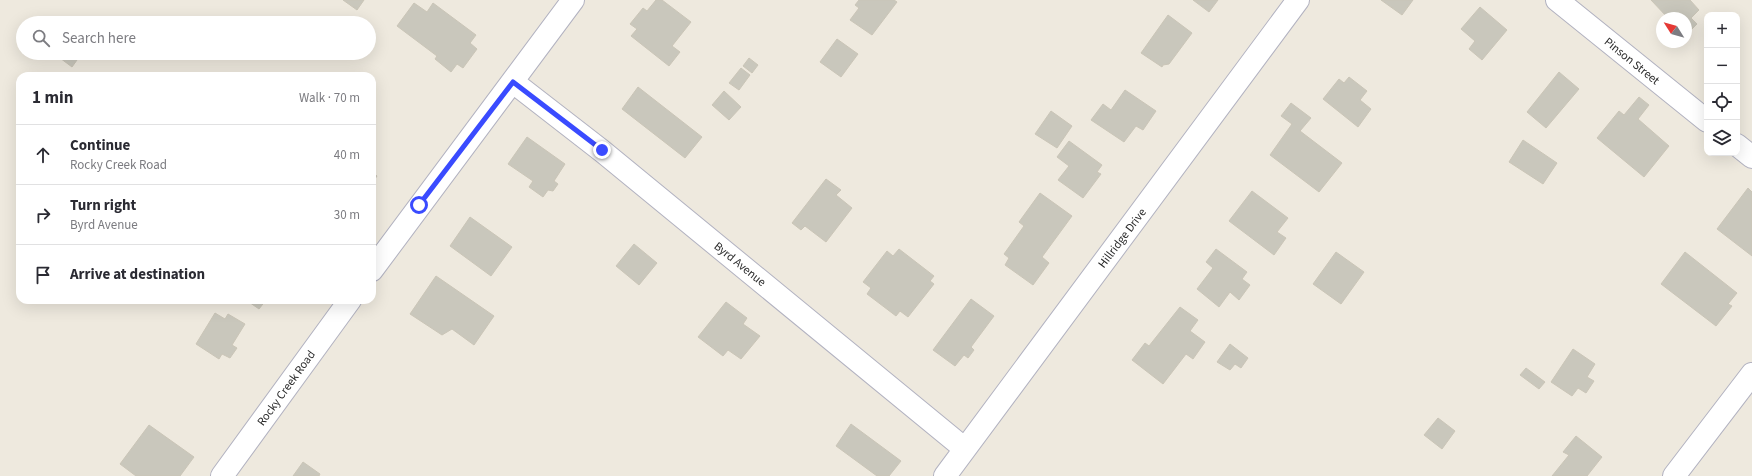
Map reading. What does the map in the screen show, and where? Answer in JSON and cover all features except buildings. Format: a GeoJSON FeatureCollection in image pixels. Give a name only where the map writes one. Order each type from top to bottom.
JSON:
{"type":"FeatureCollection","features":[{"type":"Feature","properties":{"kind":"street"},"geometry":{"type":"LineString","coordinates":[[376,265],[573,0]]}},
{"type":"Feature","properties":{"kind":"street","name":"Hillridge Drive"},"geometry":{"type":"LineString","coordinates":[[945,476],[1298,0]]}},
{"type":"Feature","properties":{"kind":"street","name":"Pinson Street"},"geometry":{"type":"LineString","coordinates":[[1557,0],[1706,120]]}},
{"type":"Feature","properties":{"kind":"street","name":"Byrd Avenue"},"geometry":{"type":"LineString","coordinates":[[513,82],[602,150],[965,449]]}},
{"type":"Feature","properties":{"kind":"street"},"geometry":{"type":"LineString","coordinates":[[1740,148],[1752,158]]}},
{"type":"Feature","properties":{"kind":"street","name":"Rocky Creek Road"},"geometry":{"type":"LineString","coordinates":[[222,476],[347,304]]}},
{"type":"Feature","properties":{"kind":"street"},"geometry":{"type":"LineString","coordinates":[[1674,476],[1752,374]]}},
{"type":"Feature","properties":{"kind":"route"},"geometry":{"type":"LineString","coordinates":[[419,205],[513,82],[602,150]]}}]}
